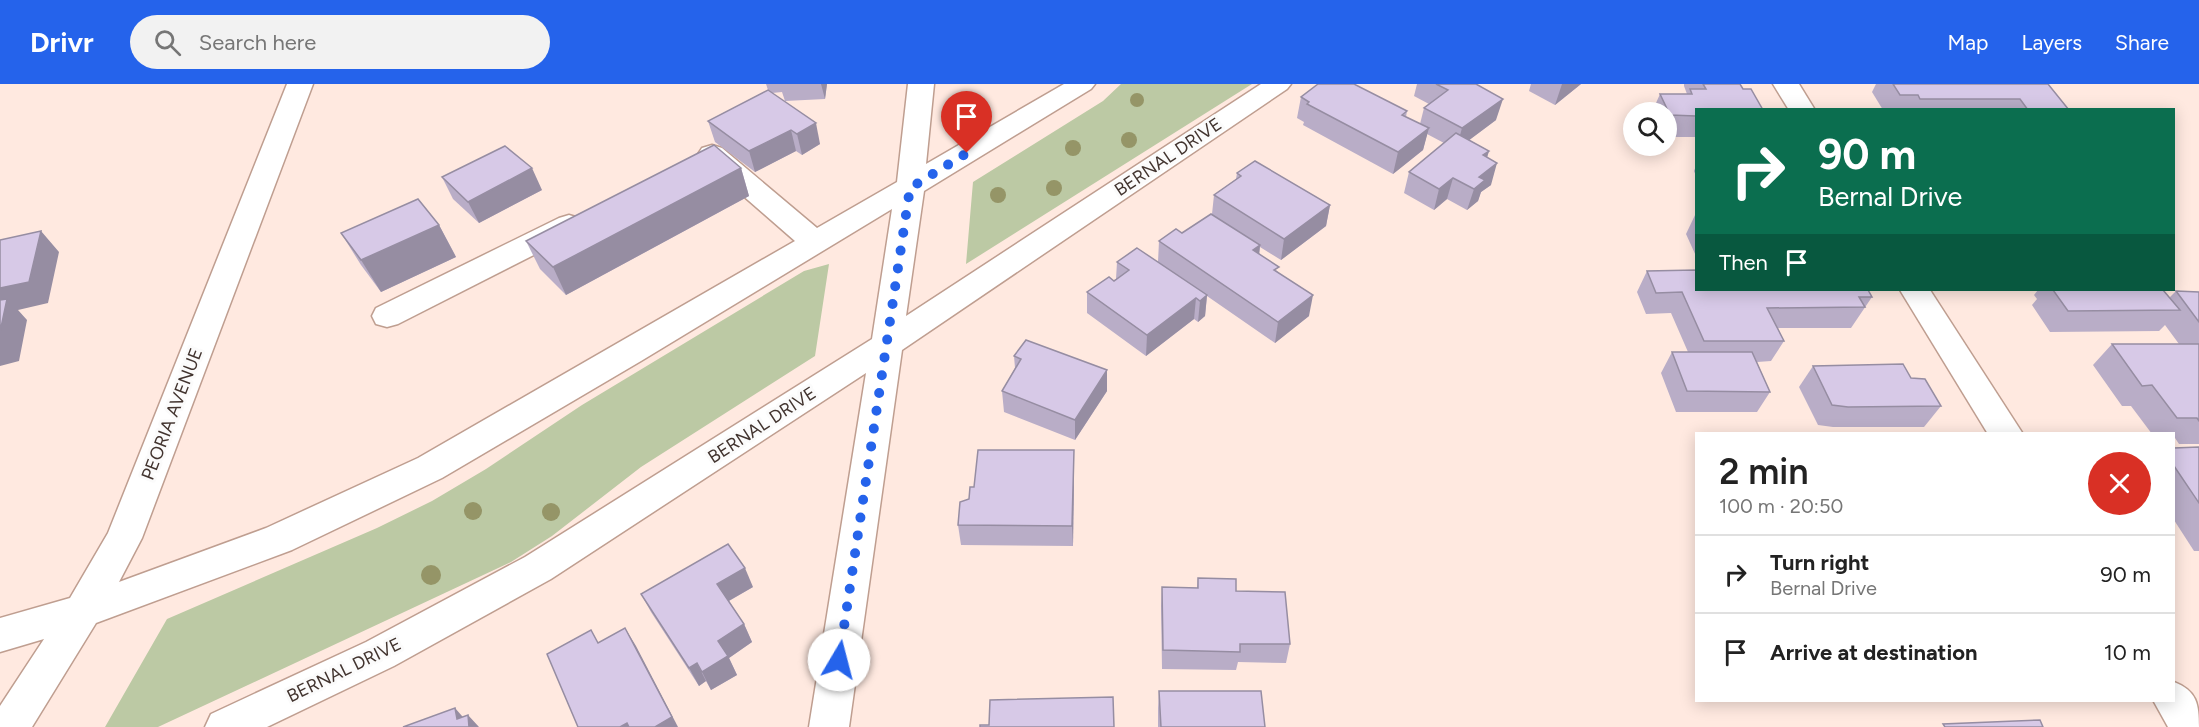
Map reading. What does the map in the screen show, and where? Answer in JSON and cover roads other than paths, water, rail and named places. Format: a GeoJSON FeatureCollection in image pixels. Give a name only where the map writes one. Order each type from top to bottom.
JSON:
{"type":"FeatureCollection","features":[{"type":"Feature","properties":{"kind":"street","name":"PEORIA AVENUE"},"geometry":{"type":"LineString","coordinates":[[9,727],[83,612],[124,538],[300,84]]}},
{"type":"Feature","properties":{"kind":"street"},"geometry":{"type":"LineString","coordinates":[[829,727],[884,346],[910,188],[921,84]]}},
{"type":"Feature","properties":{"kind":"street"},"geometry":{"type":"LineString","coordinates":[[0,635],[83,612],[279,538],[430,468],[910,188],[1082,84]]}},
{"type":"Feature","properties":{"kind":"street","name":"BERNAL DRIVE"},"geometry":{"type":"LineString","coordinates":[[225,727],[380,654],[538,568],[884,346],[1278,84]]}},
{"type":"Feature","properties":{"kind":"street"},"geometry":{"type":"LineString","coordinates":[[1786,84],[1801,108]]}},
{"type":"Feature","properties":{"kind":"street"},"geometry":{"type":"LineString","coordinates":[[691,165],[712,154],[816,243]]}},
{"type":"Feature","properties":{"kind":"street"},"geometry":{"type":"LineString","coordinates":[[387,316],[597,212]]}},
{"type":"Feature","properties":{"kind":"street"},"geometry":{"type":"LineString","coordinates":[[1916,291],[2005,432]]}},
{"type":"Feature","properties":{"kind":"street"},"geometry":{"type":"LineString","coordinates":[[2174,702],[2190,727]]}}]}
